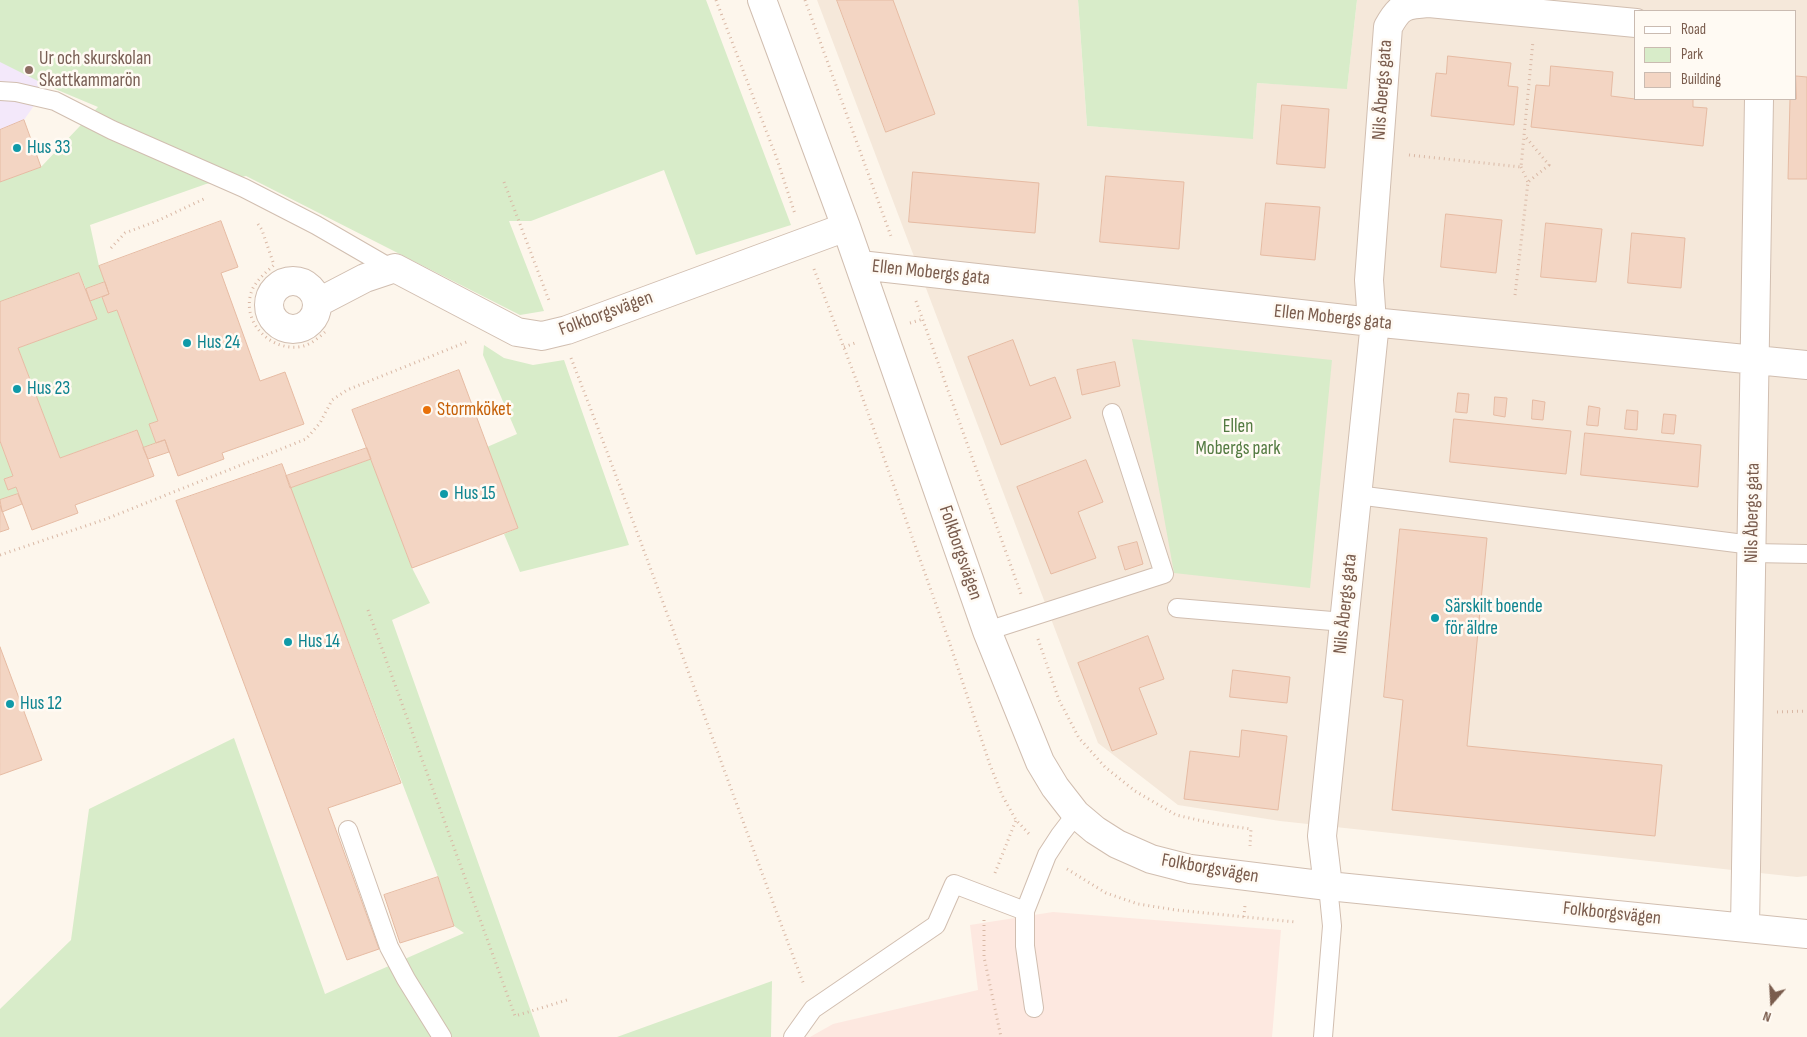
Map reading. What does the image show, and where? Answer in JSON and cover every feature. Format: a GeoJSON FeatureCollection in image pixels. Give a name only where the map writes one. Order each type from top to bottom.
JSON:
{"type":"FeatureCollection","features":[{"type":"Feature","properties":{"kind":"street","name":"Folkborgsvägen"},"geometry":{"type":"LineString","coordinates":[[762,0],[860,266],[988,630],[1040,762],[1055,787],[1076,814],[1095,830],[1117,844],[1151,859],[1190,869],[1328,886],[1807,934]]}},
{"type":"Feature","properties":{"kind":"street","name":"Nils Åbergs gata"},"geometry":{"type":"LineString","coordinates":[[1328,886],[1322,836],[1373,322],[1370,280],[1388,27],[1396,12],[1411,4],[1428,3],[1634,23]]}},
{"type":"Feature","properties":{"kind":"street","name":"Nils Åbergs gata"},"geometry":{"type":"LineString","coordinates":[[1744,927],[1759,100]]}},
{"type":"Feature","properties":{"kind":"street","name":"Folkborgsvägen"},"geometry":{"type":"LineString","coordinates":[[392,269],[395,268],[427,284],[517,332],[542,336],[561,331],[846,227]]}},
{"type":"Feature","properties":{"kind":"street","name":"Ellen Mobergs gata"},"geometry":{"type":"LineString","coordinates":[[860,266],[1373,322],[1807,366]]}},
{"type":"Feature","properties":{"kind":"street"},"geometry":{"type":"LineString","coordinates":[[317,303],[365,278],[392,269]]}},
{"type":"Feature","properties":{"kind":"lane"},"geometry":{"type":"LineString","coordinates":[[0,91],[16,92],[55,101],[112,130],[244,188],[316,225],[392,269]]}},
{"type":"Feature","properties":{"kind":"lane"},"geometry":{"type":"LineString","coordinates":[[988,630],[1164,574],[1112,413]]}},
{"type":"Feature","properties":{"kind":"lane"},"geometry":{"type":"LineString","coordinates":[[1357,495],[1752,549],[1807,554]]}},
{"type":"Feature","properties":{"kind":"lane"},"geometry":{"type":"LineString","coordinates":[[1177,608],[1344,622]]}},
{"type":"Feature","properties":{"kind":"lane"},"geometry":{"type":"LineString","coordinates":[[1034,1008],[1025,946],[1025,912],[1047,855],[1076,814]]}},
{"type":"Feature","properties":{"kind":"lane"},"geometry":{"type":"LineString","coordinates":[[348,830],[389,946],[406,979],[442,1037]]}},
{"type":"Feature","properties":{"kind":"lane"},"geometry":{"type":"LineString","coordinates":[[794,1037],[814,1009],[936,925],[954,884],[1025,912]]}},
{"type":"Feature","properties":{"kind":"lane"},"geometry":{"type":"LineString","coordinates":[[1323,1037],[1332,926],[1328,886]]}},
{"type":"Feature","properties":{"kind":"path"},"geometry":{"type":"LineString","coordinates":[[805,0],[905,270],[1059,700],[1079,738],[1105,767],[1135,791],[1176,815],[1216,824],[1251,829]]}},
{"type":"Feature","properties":{"kind":"path"},"geometry":{"type":"LineString","coordinates":[[1515,295],[1528,182],[1521,167],[1533,38]]}},
{"type":"Feature","properties":{"kind":"path"},"geometry":{"type":"LineString","coordinates":[[1524,136],[1549,165],[1528,182]]}},
{"type":"Feature","properties":{"kind":"path"},"geometry":{"type":"LineString","coordinates":[[1406,155],[1521,167]]}},
{"type":"Feature","properties":{"kind":"path"},"geometry":{"type":"LineString","coordinates":[[504,182],[617,476],[738,811],[814,1009]]}},
{"type":"Feature","properties":{"kind":"path"},"geometry":{"type":"LineString","coordinates":[[0,555],[106,519],[306,439],[320,422],[332,400],[347,390],[473,339]]}},
{"type":"Feature","properties":{"kind":"path"},"geometry":{"type":"LineString","coordinates":[[368,610],[515,1016],[567,1000]]}},
{"type":"Feature","properties":{"kind":"path"},"geometry":{"type":"LineString","coordinates":[[1776,712],[1807,711]]}},
{"type":"Feature","properties":{"kind":"shaded area","name":"Ur och skurskolan Skattkammarön"},"geometry":{"type":"Polygon","coordinates":[[[0,0],[69,55],[24,120],[0,130],[0,0]]]}},
{"type":"Feature","properties":{"kind":"shaded area"},"geometry":{"type":"Polygon","coordinates":[[[817,0],[1078,0],[1087,126],[1253,138],[1257,83],[1347,88],[1357,0],[1807,0],[1807,876],[1797,877],[1280,821],[1178,805],[1098,743],[817,0]]]}},
{"type":"Feature","properties":{"kind":"shaded area"},"geometry":{"type":"Polygon","coordinates":[[[1053,912],[1281,930],[1272,1037],[810,1037],[833,1024],[978,990],[970,925],[1053,912]]]}},
{"type":"Feature","properties":{"kind":"green space"},"geometry":{"type":"Polygon","coordinates":[[[0,0],[706,0],[791,225],[696,255],[664,170],[531,221],[509,221],[544,311],[520,315],[246,176],[206,184],[90,225],[99,266],[105,282],[86,289],[79,273],[0,302],[0,182],[41,167],[98,107],[48,86],[0,62],[0,0]]]}},
{"type":"Feature","properties":{"kind":"green space"},"geometry":{"type":"Polygon","coordinates":[[[1078,0],[1357,0],[1347,89],[1257,83],[1253,139],[1087,126],[1078,0]]]}},
{"type":"Feature","properties":{"kind":"green space"},"geometry":{"type":"Polygon","coordinates":[[[102,297],[108,313],[117,310],[158,421],[149,424],[156,443],[143,448],[136,430],[60,458],[18,348],[96,319],[90,301],[102,297]]]}},
{"type":"Feature","properties":{"kind":"green space","name":"Ellen Mobergs park"},"geometry":{"type":"Polygon","coordinates":[[[1132,339],[1332,360],[1310,588],[1174,573],[1132,339]]]}},
{"type":"Feature","properties":{"kind":"green space"},"geometry":{"type":"Polygon","coordinates":[[[484,345],[504,358],[533,365],[564,360],[629,545],[520,572],[504,534],[518,528],[487,447],[517,434],[483,355],[484,345]]]}},
{"type":"Feature","properties":{"kind":"green space"},"geometry":{"type":"Polygon","coordinates":[[[0,441],[13,476],[4,479],[8,490],[16,487],[18,494],[0,500],[0,441]]]}},
{"type":"Feature","properties":{"kind":"green space"},"geometry":{"type":"Polygon","coordinates":[[[371,459],[412,568],[430,603],[392,620],[540,1037],[0,1037],[0,1009],[71,940],[89,809],[234,738],[325,994],[464,933],[454,926],[438,877],[290,488],[371,459]]]}},
{"type":"Feature","properties":{"kind":"green space"},"geometry":{"type":"Polygon","coordinates":[[[772,981],[771,1037],[617,1037],[772,981]]]}},
{"type":"Feature","properties":{"kind":"building"},"geometry":{"type":"Polygon","coordinates":[[[837,0],[893,0],[935,114],[886,132],[837,0]]]}},
{"type":"Feature","properties":{"kind":"building"},"geometry":{"type":"Polygon","coordinates":[[[1448,56],[1511,63],[1508,86],[1518,87],[1514,125],[1431,116],[1436,73],[1446,74],[1448,56]]]}},
{"type":"Feature","properties":{"kind":"building"},"geometry":{"type":"Polygon","coordinates":[[[1551,66],[1613,72],[1611,96],[1634,100],[1693,100],[1693,107],[1707,108],[1703,146],[1531,127],[1536,85],[1549,86],[1551,66]]]}},
{"type":"Feature","properties":{"kind":"building"},"geometry":{"type":"Polygon","coordinates":[[[1797,76],[1807,77],[1807,179],[1788,179],[1790,100],[1797,100],[1797,76]]]}},
{"type":"Feature","properties":{"kind":"building"},"geometry":{"type":"Polygon","coordinates":[[[1282,105],[1329,109],[1325,168],[1277,164],[1282,105]]]}},
{"type":"Feature","properties":{"kind":"building","name":"Hus 33"},"geometry":{"type":"Polygon","coordinates":[[[24,120],[41,167],[0,182],[0,130],[24,120]]]}},
{"type":"Feature","properties":{"kind":"building"},"geometry":{"type":"Polygon","coordinates":[[[913,172],[1039,183],[1035,233],[909,222],[913,172]]]}},
{"type":"Feature","properties":{"kind":"building"},"geometry":{"type":"Polygon","coordinates":[[[1106,176],[1184,182],[1179,249],[1100,242],[1106,176]]]}},
{"type":"Feature","properties":{"kind":"building"},"geometry":{"type":"Polygon","coordinates":[[[1266,203],[1320,207],[1315,260],[1261,255],[1266,203]]]}},
{"type":"Feature","properties":{"kind":"building"},"geometry":{"type":"Polygon","coordinates":[[[1446,214],[1502,220],[1496,273],[1441,267],[1446,214]]]}},
{"type":"Feature","properties":{"kind":"building","name":"Hus 24"},"geometry":{"type":"Polygon","coordinates":[[[221,221],[238,267],[221,273],[260,381],[285,372],[304,424],[222,453],[224,459],[178,476],[165,440],[156,443],[149,424],[158,421],[117,310],[108,313],[102,297],[109,294],[99,266],[221,221]]]}},
{"type":"Feature","properties":{"kind":"building"},"geometry":{"type":"Polygon","coordinates":[[[1546,223],[1602,229],[1596,282],[1541,277],[1546,223]]]}},
{"type":"Feature","properties":{"kind":"building"},"geometry":{"type":"Polygon","coordinates":[[[1632,233],[1685,238],[1681,288],[1628,283],[1632,233]]]}},
{"type":"Feature","properties":{"kind":"building","name":"Hus 23"},"geometry":{"type":"Polygon","coordinates":[[[79,273],[97,319],[18,348],[60,458],[137,430],[154,476],[75,505],[78,513],[32,530],[16,487],[8,490],[4,479],[13,476],[0,441],[0,302],[79,273]]]}},
{"type":"Feature","properties":{"kind":"building"},"geometry":{"type":"Polygon","coordinates":[[[105,282],[109,294],[90,301],[86,289],[105,282]]]}},
{"type":"Feature","properties":{"kind":"building"},"geometry":{"type":"Polygon","coordinates":[[[1013,340],[1030,386],[1055,377],[1071,418],[1001,445],[968,357],[1013,340]]]}},
{"type":"Feature","properties":{"kind":"building"},"geometry":{"type":"Polygon","coordinates":[[[1115,362],[1120,386],[1082,395],[1077,370],[1115,362]]]}},
{"type":"Feature","properties":{"kind":"building","name":"Hus 15"},"geometry":{"type":"Polygon","coordinates":[[[459,370],[518,528],[412,568],[352,410],[459,370]]]}},
{"type":"Feature","properties":{"kind":"building"},"geometry":{"type":"Polygon","coordinates":[[[1458,393],[1469,394],[1467,413],[1456,412],[1458,393]]]}},
{"type":"Feature","properties":{"kind":"building"},"geometry":{"type":"Polygon","coordinates":[[[1495,397],[1507,398],[1505,417],[1494,415],[1495,397]]]}},
{"type":"Feature","properties":{"kind":"building"},"geometry":{"type":"Polygon","coordinates":[[[1533,400],[1545,402],[1543,420],[1532,419],[1533,400]]]}},
{"type":"Feature","properties":{"kind":"building"},"geometry":{"type":"Polygon","coordinates":[[[1589,406],[1600,408],[1598,426],[1587,425],[1589,406]]]}},
{"type":"Feature","properties":{"kind":"building"},"geometry":{"type":"Polygon","coordinates":[[[1627,410],[1638,411],[1637,430],[1625,429],[1627,410]]]}},
{"type":"Feature","properties":{"kind":"building"},"geometry":{"type":"Polygon","coordinates":[[[1664,414],[1676,415],[1674,434],[1662,433],[1664,414]]]}},
{"type":"Feature","properties":{"kind":"building"},"geometry":{"type":"Polygon","coordinates":[[[1454,419],[1571,431],[1566,474],[1450,462],[1454,419]]]}},
{"type":"Feature","properties":{"kind":"building"},"geometry":{"type":"Polygon","coordinates":[[[1585,433],[1701,445],[1698,487],[1581,475],[1585,433]]]}},
{"type":"Feature","properties":{"kind":"building"},"geometry":{"type":"Polygon","coordinates":[[[165,440],[169,452],[148,459],[143,448],[165,440]]]}},
{"type":"Feature","properties":{"kind":"building"},"geometry":{"type":"Polygon","coordinates":[[[367,448],[371,459],[290,488],[286,476],[367,448]]]}},
{"type":"Feature","properties":{"kind":"building"},"geometry":{"type":"Polygon","coordinates":[[[1086,460],[1103,502],[1078,512],[1096,558],[1051,574],[1017,487],[1086,460]]]}},
{"type":"Feature","properties":{"kind":"building","name":"Hus 14"},"geometry":{"type":"Polygon","coordinates":[[[282,464],[401,783],[328,808],[379,949],[347,960],[176,501],[282,464]]]}},
{"type":"Feature","properties":{"kind":"building"},"geometry":{"type":"Polygon","coordinates":[[[18,494],[22,504],[2,512],[0,500],[18,494]]]}},
{"type":"Feature","properties":{"kind":"building"},"geometry":{"type":"Polygon","coordinates":[[[0,505],[9,529],[0,532],[0,505]]]}},
{"type":"Feature","properties":{"kind":"building","name":"Särskilt boende för äldre"},"geometry":{"type":"Polygon","coordinates":[[[1400,529],[1487,538],[1467,746],[1662,765],[1655,836],[1392,810],[1403,700],[1384,697],[1400,529]]]}},
{"type":"Feature","properties":{"kind":"building"},"geometry":{"type":"Polygon","coordinates":[[[1137,542],[1143,564],[1125,570],[1118,547],[1137,542]]]}},
{"type":"Feature","properties":{"kind":"building"},"geometry":{"type":"Polygon","coordinates":[[[1148,636],[1164,679],[1139,688],[1157,734],[1112,751],[1078,663],[1148,636]]]}},
{"type":"Feature","properties":{"kind":"building","name":"Hus 12"},"geometry":{"type":"Polygon","coordinates":[[[0,647],[42,760],[0,775],[0,647]]]}},
{"type":"Feature","properties":{"kind":"building"},"geometry":{"type":"Polygon","coordinates":[[[1233,670],[1290,677],[1287,703],[1230,697],[1233,670]]]}},
{"type":"Feature","properties":{"kind":"building"},"geometry":{"type":"Polygon","coordinates":[[[1242,730],[1287,736],[1278,810],[1184,799],[1190,751],[1239,757],[1242,730]]]}},
{"type":"Feature","properties":{"kind":"building"},"geometry":{"type":"Polygon","coordinates":[[[438,877],[454,926],[400,943],[384,895],[438,877]]]}},
{"type":"Feature","properties":{"kind":"place","name":"Ur och skurskolan Skattkammarön"},"geometry":{"type":"Point","coordinates":[29,70]}},
{"type":"Feature","properties":{"kind":"place","name":"Hus 33"},"geometry":{"type":"Point","coordinates":[17,148]}},
{"type":"Feature","properties":{"kind":"place","name":"Hus 24"},"geometry":{"type":"Point","coordinates":[187,343]}},
{"type":"Feature","properties":{"kind":"place","name":"Hus 23"},"geometry":{"type":"Point","coordinates":[17,389]}},
{"type":"Feature","properties":{"kind":"place","name":"Stormköket"},"geometry":{"type":"Point","coordinates":[427,410]}},
{"type":"Feature","properties":{"kind":"place","name":"Hus 15"},"geometry":{"type":"Point","coordinates":[444,494]}},
{"type":"Feature","properties":{"kind":"place","name":"Särskilt boende för äldre"},"geometry":{"type":"Point","coordinates":[1435,618]}},
{"type":"Feature","properties":{"kind":"place","name":"Hus 14"},"geometry":{"type":"Point","coordinates":[288,642]}},
{"type":"Feature","properties":{"kind":"place","name":"Hus 12"},"geometry":{"type":"Point","coordinates":[10,704]}}]}
